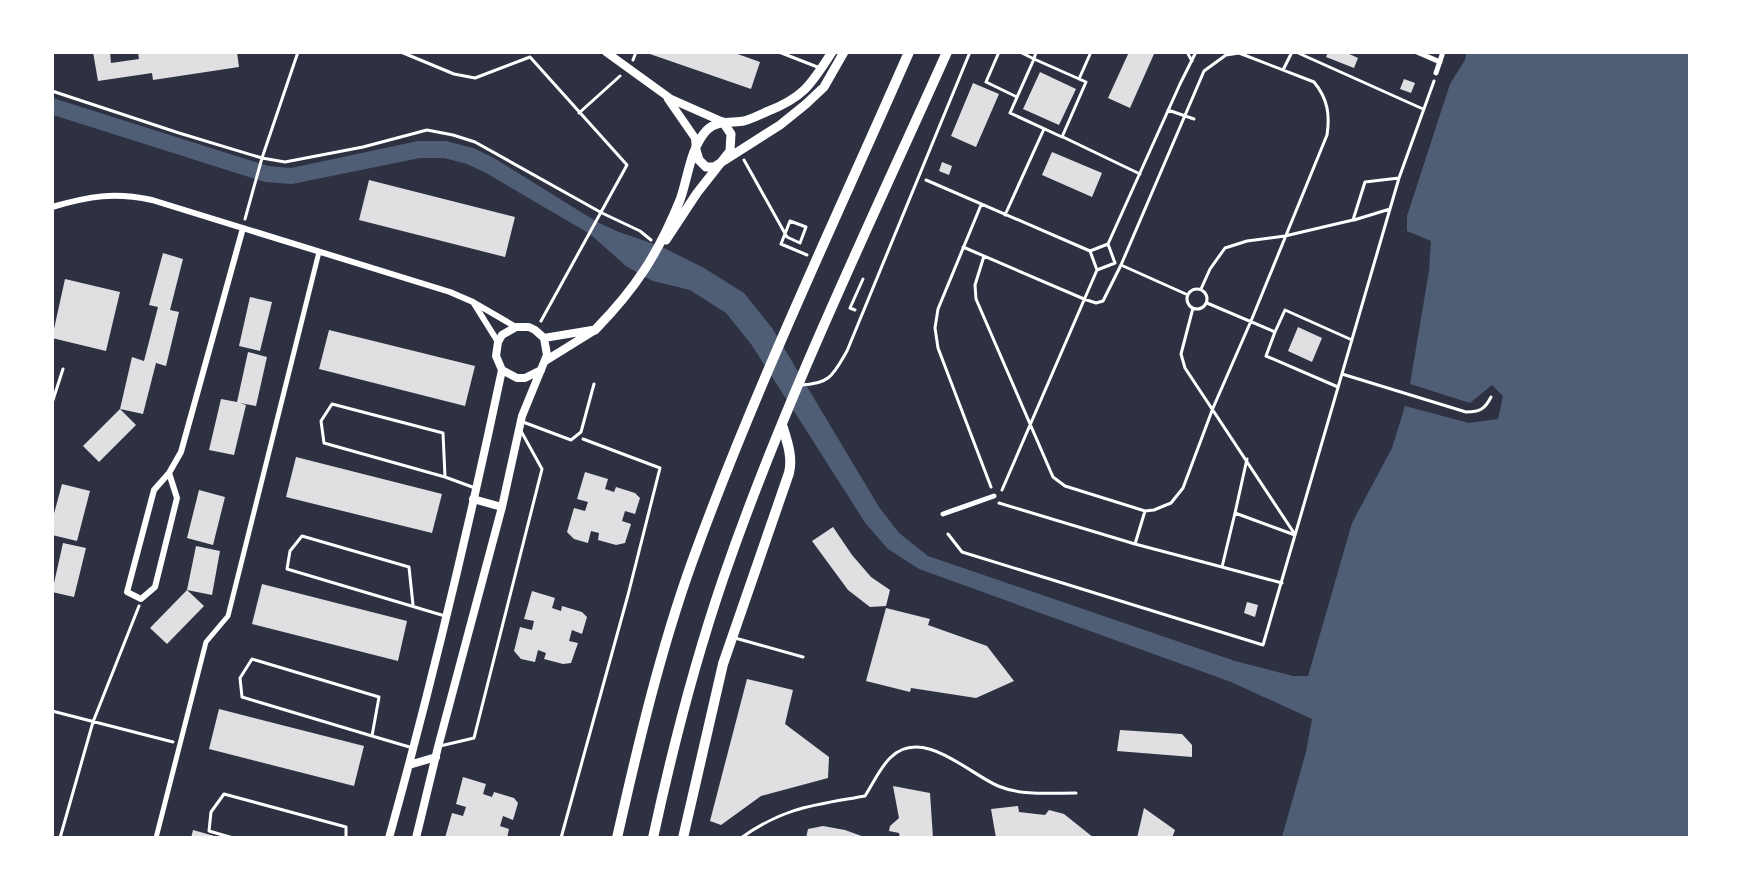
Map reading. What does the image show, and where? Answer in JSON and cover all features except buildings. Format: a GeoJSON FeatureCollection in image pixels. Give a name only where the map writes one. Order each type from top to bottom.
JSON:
{"type":"FeatureCollection","features":[{"type":"Feature","properties":{"kind":"highway"},"geometry":{"type":"LineString","coordinates":[[617,837],[647,711],[692,563],[752,408],[909,52]]}},
{"type":"Feature","properties":{"kind":"highway"},"geometry":{"type":"LineString","coordinates":[[653,837],[685,703],[723,579],[799,385],[947,52]]}},
{"type":"Feature","properties":{"kind":"highway"},"geometry":{"type":"LineString","coordinates":[[683,837],[723,664],[791,465],[782,425]]}},
{"type":"Feature","properties":{"kind":"main road"},"geometry":{"type":"LineString","coordinates":[[595,330],[618,307],[643,276],[660,246],[680,198],[696,150],[707,129],[723,122],[745,120],[788,103],[801,94],[822,69],[832,52]]}},
{"type":"Feature","properties":{"kind":"main road"},"geometry":{"type":"LineString","coordinates":[[660,246],[711,173],[739,150],[780,125],[824,87],[844,52]]}},
{"type":"Feature","properties":{"kind":"main road"},"geometry":{"type":"LineString","coordinates":[[696,150],[699,160],[706,167],[723,162],[730,151],[731,134],[723,122]]}},
{"type":"Feature","properties":{"kind":"street"},"geometry":{"type":"LineString","coordinates":[[606,52],[671,99],[723,122]]}},
{"type":"Feature","properties":{"kind":"street"},"geometry":{"type":"LineString","coordinates":[[1417,52],[1440,62]]}},
{"type":"Feature","properties":{"kind":"street"},"geometry":{"type":"LineString","coordinates":[[1437,73],[1443,52]]}},
{"type":"Feature","properties":{"kind":"street"},"geometry":{"type":"LineString","coordinates":[[660,90],[695,138],[696,150]]}},
{"type":"Feature","properties":{"kind":"street"},"geometry":{"type":"LineString","coordinates":[[52,207],[107,194],[152,200],[450,292],[473,302],[516,327]]}},
{"type":"Feature","properties":{"kind":"street"},"geometry":{"type":"LineString","coordinates":[[169,473],[177,498],[155,587],[141,599],[127,592],[154,490],[169,473],[181,452],[243,228]]}},
{"type":"Feature","properties":{"kind":"street"},"geometry":{"type":"LineString","coordinates":[[156,837],[206,642],[228,616],[319,252]]}},
{"type":"Feature","properties":{"kind":"street"},"geometry":{"type":"LineString","coordinates":[[473,302],[498,342]]}},
{"type":"Feature","properties":{"kind":"street"},"geometry":{"type":"LineString","coordinates":[[389,837],[477,489],[502,370],[496,356],[498,342],[502,335],[522,326],[536,330],[544,338],[548,355],[520,425],[502,507],[438,747],[418,836]]}},
{"type":"Feature","properties":{"kind":"street"},"geometry":{"type":"LineString","coordinates":[[544,338],[595,330]]}},
{"type":"Feature","properties":{"kind":"street"},"geometry":{"type":"LineString","coordinates":[[545,362],[595,330]]}},
{"type":"Feature","properties":{"kind":"street"},"geometry":{"type":"LineString","coordinates":[[502,370],[517,378],[525,378],[541,370]]}},
{"type":"Feature","properties":{"kind":"street"},"geometry":{"type":"LineString","coordinates":[[943,514],[994,496]]}},
{"type":"Feature","properties":{"kind":"street"},"geometry":{"type":"LineString","coordinates":[[473,499],[502,507]]}},
{"type":"Feature","properties":{"kind":"street"},"geometry":{"type":"LineString","coordinates":[[409,765],[436,757]]}},
{"type":"Feature","properties":{"kind":"lane"},"geometry":{"type":"LineString","coordinates":[[779,52],[822,69]]}},
{"type":"Feature","properties":{"kind":"lane"},"geometry":{"type":"LineString","coordinates":[[799,385],[817,385],[833,375],[847,351],[970,52]]}},
{"type":"Feature","properties":{"kind":"lane"},"geometry":{"type":"LineString","coordinates":[[520,425],[571,440],[581,432],[594,384]]}},
{"type":"Feature","properties":{"kind":"lane"},"geometry":{"type":"LineString","coordinates":[[445,477],[443,434],[332,404],[321,421],[324,443],[445,477],[477,489]]}},
{"type":"Feature","properties":{"kind":"lane"},"geometry":{"type":"LineString","coordinates":[[438,747],[474,738],[477,727],[542,469],[520,425]]}},
{"type":"Feature","properties":{"kind":"lane"},"geometry":{"type":"LineString","coordinates":[[412,605],[409,567],[302,536],[290,551],[287,569],[445,616]]}},
{"type":"Feature","properties":{"kind":"lane"},"geometry":{"type":"LineString","coordinates":[[732,638],[802,657]]}},
{"type":"Feature","properties":{"kind":"lane"},"geometry":{"type":"LineString","coordinates":[[372,736],[380,698],[252,659],[240,678],[242,697],[372,736],[413,748]]}},
{"type":"Feature","properties":{"kind":"lane"},"geometry":{"type":"LineString","coordinates":[[741,837],[757,826],[787,812],[820,803],[865,796],[881,768],[893,755],[915,748],[923,747],[939,752],[975,774],[1008,789],[1026,792],[1076,793]]}},
{"type":"Feature","properties":{"kind":"lane"},"geometry":{"type":"LineString","coordinates":[[233,837],[209,831],[211,812],[224,794],[346,827],[346,837]]}},
{"type":"Feature","properties":{"kind":"path"},"geometry":{"type":"LineString","coordinates":[[243,228],[261,160],[298,52]]}},
{"type":"Feature","properties":{"kind":"path"},"geometry":{"type":"LineString","coordinates":[[401,52],[454,74],[476,78],[530,57],[627,165],[536,330]]}},
{"type":"Feature","properties":{"kind":"path"},"geometry":{"type":"LineString","coordinates":[[999,52],[986,82],[1017,97]]}},
{"type":"Feature","properties":{"kind":"path"},"geometry":{"type":"LineString","coordinates":[[1020,52],[1086,82],[1062,137]]}},
{"type":"Feature","properties":{"kind":"path"},"geometry":{"type":"LineString","coordinates":[[1036,52],[1010,113],[1140,174]]}},
{"type":"Feature","properties":{"kind":"path"},"geometry":{"type":"LineString","coordinates":[[1079,79],[1091,52]]}},
{"type":"Feature","properties":{"kind":"path"},"geometry":{"type":"LineString","coordinates":[[1187,52],[1192,61]]}},
{"type":"Feature","properties":{"kind":"path"},"geometry":{"type":"LineString","coordinates":[[1115,263],[1108,244],[1196,52]]}},
{"type":"Feature","properties":{"kind":"path"},"geometry":{"type":"LineString","coordinates":[[1283,70],[1292,52]]}},
{"type":"Feature","properties":{"kind":"path"},"geometry":{"type":"LineString","coordinates":[[1296,52],[1424,109]]}},
{"type":"Feature","properties":{"kind":"path"},"geometry":{"type":"LineString","coordinates":[[963,247],[984,256],[1084,299],[1096,303],[1103,301],[1204,71],[1226,55],[1239,53],[1314,82],[1322,92],[1329,119],[1327,135],[1183,488],[1171,504],[1145,511],[1065,486],[1053,477],[976,299],[975,285],[984,256]]}},
{"type":"Feature","properties":{"kind":"path"},"geometry":{"type":"LineString","coordinates":[[579,113],[630,68]]}},
{"type":"Feature","properties":{"kind":"path"},"geometry":{"type":"LineString","coordinates":[[948,534],[962,552],[1263,645],[1399,178],[1437,73]]}},
{"type":"Feature","properties":{"kind":"path"},"geometry":{"type":"LineString","coordinates":[[52,90],[261,160],[285,162],[363,147],[428,130],[453,135],[475,142],[602,213],[640,231],[660,246]]}},
{"type":"Feature","properties":{"kind":"path"},"geometry":{"type":"LineString","coordinates":[[1168,110],[1194,120]]}},
{"type":"Feature","properties":{"kind":"path"},"geometry":{"type":"LineString","coordinates":[[1005,215],[1044,129]]}},
{"type":"Feature","properties":{"kind":"path"},"geometry":{"type":"LineString","coordinates":[[739,150],[787,237],[800,243],[806,227],[790,221],[781,244],[787,237]]}},
{"type":"Feature","properties":{"kind":"path"},"geometry":{"type":"LineString","coordinates":[[918,177],[1089,251],[1108,244]]}},
{"type":"Feature","properties":{"kind":"path"},"geometry":{"type":"LineString","coordinates":[[1353,220],[1365,182],[1399,178]]}},
{"type":"Feature","properties":{"kind":"path"},"geometry":{"type":"LineString","coordinates":[[981,205],[938,309],[935,328],[938,348],[997,503]]}},
{"type":"Feature","properties":{"kind":"path"},"geometry":{"type":"LineString","coordinates":[[1201,289],[1210,269],[1226,248],[1247,241],[1286,236],[1390,209]]}},
{"type":"Feature","properties":{"kind":"path"},"geometry":{"type":"LineString","coordinates":[[1089,251],[1097,270]]}},
{"type":"Feature","properties":{"kind":"path"},"geometry":{"type":"LineString","coordinates":[[997,503],[1097,270],[1115,263],[1188,295]]}},
{"type":"Feature","properties":{"kind":"path"},"geometry":{"type":"LineString","coordinates":[[850,308],[863,279]]}},
{"type":"Feature","properties":{"kind":"path"},"geometry":{"type":"LineString","coordinates":[[1194,289],[1201,289],[1207,296],[1207,303],[1203,308],[1193,308],[1188,304],[1188,295],[1194,289]]}},
{"type":"Feature","properties":{"kind":"path"},"geometry":{"type":"LineString","coordinates":[[1207,303],[1275,332]]}},
{"type":"Feature","properties":{"kind":"path"},"geometry":{"type":"LineString","coordinates":[[1193,308],[1181,354],[1185,368],[1214,408],[1295,535]]}},
{"type":"Feature","properties":{"kind":"path"},"geometry":{"type":"LineString","coordinates":[[1338,387],[1266,356],[1285,310],[1353,340]]}},
{"type":"Feature","properties":{"kind":"path"},"geometry":{"type":"LineString","coordinates":[[52,403],[63,369]]}},
{"type":"Feature","properties":{"kind":"path"},"geometry":{"type":"LineString","coordinates":[[1342,374],[1466,412],[1476,412],[1486,407],[1491,397]]}},
{"type":"Feature","properties":{"kind":"path"},"geometry":{"type":"LineString","coordinates":[[561,837],[628,595],[660,468],[576,437]]}},
{"type":"Feature","properties":{"kind":"path"},"geometry":{"type":"LineString","coordinates":[[1222,567],[1247,459]]}},
{"type":"Feature","properties":{"kind":"path"},"geometry":{"type":"LineString","coordinates":[[997,503],[1135,544],[1282,583]]}},
{"type":"Feature","properties":{"kind":"path"},"geometry":{"type":"LineString","coordinates":[[1163,506],[1167,513]]}},
{"type":"Feature","properties":{"kind":"path"},"geometry":{"type":"LineString","coordinates":[[1135,544],[1145,511]]}},
{"type":"Feature","properties":{"kind":"path"},"geometry":{"type":"LineString","coordinates":[[1235,513],[1295,535]]}},
{"type":"Feature","properties":{"kind":"path"},"geometry":{"type":"LineString","coordinates":[[60,837],[93,722],[141,599]]}},
{"type":"Feature","properties":{"kind":"path"},"geometry":{"type":"LineString","coordinates":[[52,711],[180,744]]}},
{"type":"Feature","properties":{"kind":"water"},"geometry":{"type":"Polygon","coordinates":[[[1466,53],[1689,53],[1689,837],[1282,837],[1306,752],[1312,719],[1231,682],[919,569],[888,549],[866,524],[751,344],[726,313],[690,290],[653,281],[643,276],[626,266],[590,234],[467,164],[444,158],[420,158],[292,184],[265,182],[53,115],[53,98],[268,166],[291,168],[418,141],[446,141],[473,148],[494,158],[597,222],[660,246],[704,268],[744,293],[772,328],[879,507],[899,533],[928,556],[1235,661],[1293,676],[1308,676],[1352,523],[1392,448],[1405,406],[1469,423],[1498,419],[1503,396],[1492,385],[1470,403],[1410,384],[1429,271],[1431,241],[1407,231],[1407,216],[1450,84],[1465,60],[1466,53]]]}}]}
